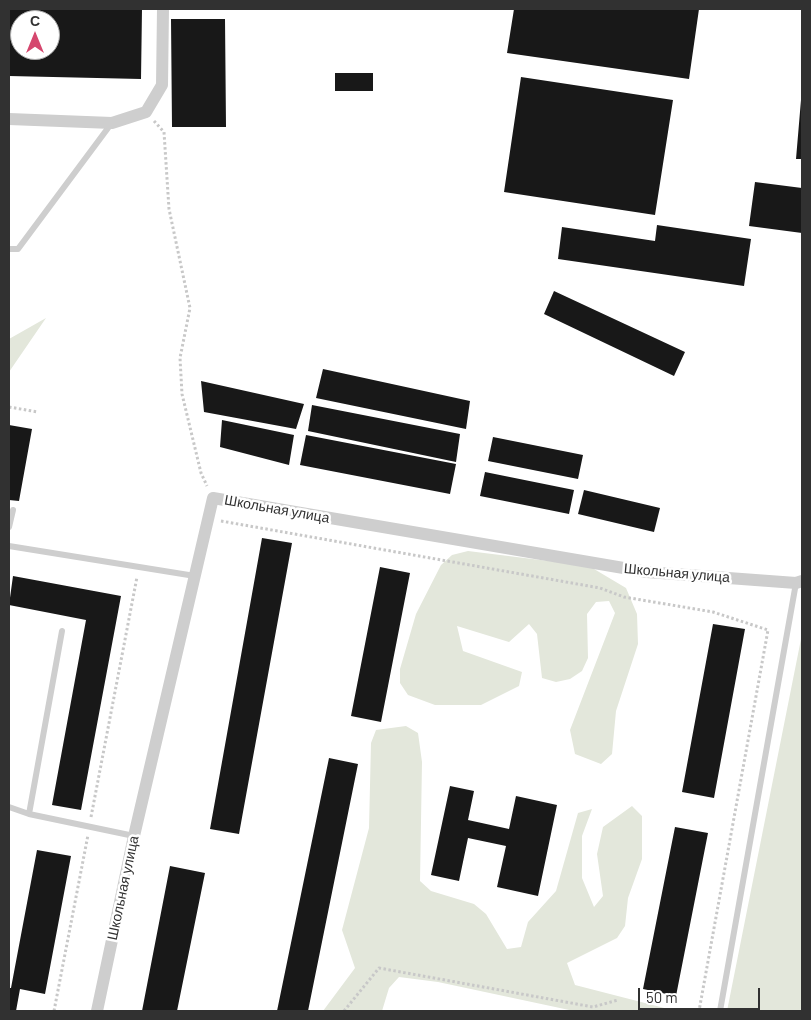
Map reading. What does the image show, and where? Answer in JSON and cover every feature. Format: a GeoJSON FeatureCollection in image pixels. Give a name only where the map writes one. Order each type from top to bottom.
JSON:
{"type":"FeatureCollection","features":[{"type":"Feature","properties":{"kind":"street"},"geometry":{"type":"LineString","coordinates":[[9,119],[112,123],[146,112],[162,85],[163,9]]}},
{"type":"Feature","properties":{"kind":"street","name":"Школьная улица"},"geometry":{"type":"LineString","coordinates":[[97,1011],[134,836],[213,498],[647,572],[799,582]]}},
{"type":"Feature","properties":{"kind":"lane"},"geometry":{"type":"LineString","coordinates":[[9,249],[18,249],[112,123]]}},
{"type":"Feature","properties":{"kind":"lane"},"geometry":{"type":"LineString","coordinates":[[9,527],[13,510]]}},
{"type":"Feature","properties":{"kind":"lane"},"geometry":{"type":"LineString","coordinates":[[9,546],[195,576]]}},
{"type":"Feature","properties":{"kind":"lane"},"geometry":{"type":"LineString","coordinates":[[720,1011],[799,582]]}},
{"type":"Feature","properties":{"kind":"lane"},"geometry":{"type":"LineString","coordinates":[[29,814],[62,631]]}},
{"type":"Feature","properties":{"kind":"lane"},"geometry":{"type":"LineString","coordinates":[[9,807],[29,814],[134,836]]}},
{"type":"Feature","properties":{"kind":"path"},"geometry":{"type":"LineString","coordinates":[[146,112],[164,132],[169,209],[190,308],[180,358],[182,394],[201,473],[213,498]]}},
{"type":"Feature","properties":{"kind":"path"},"geometry":{"type":"LineString","coordinates":[[9,407],[38,412]]}},
{"type":"Feature","properties":{"kind":"path"},"geometry":{"type":"LineString","coordinates":[[208,519],[600,588],[624,597],[713,612],[768,630],[699,1011]]}},
{"type":"Feature","properties":{"kind":"path"},"geometry":{"type":"LineString","coordinates":[[54,1011],[139,567]]}},
{"type":"Feature","properties":{"kind":"path"},"geometry":{"type":"LineString","coordinates":[[344,1011],[379,968],[593,1007],[618,1000]]}},
{"type":"Feature","properties":{"kind":"shaded area"},"geometry":{"type":"Polygon","coordinates":[[[46,318],[9,372],[9,339],[46,318]]]}},
{"type":"Feature","properties":{"kind":"shaded area"},"geometry":{"type":"Polygon","coordinates":[[[468,551],[589,566],[626,588],[637,614],[638,644],[616,711],[612,754],[601,764],[575,754],[570,730],[615,613],[609,601],[596,602],[587,614],[588,658],[582,671],[570,679],[556,682],[542,678],[537,634],[529,624],[509,642],[457,626],[463,651],[522,672],[519,686],[481,705],[435,705],[408,695],[400,683],[400,669],[416,614],[441,565],[452,555],[468,551]]]}},
{"type":"Feature","properties":{"kind":"shaded area"},"geometry":{"type":"Polygon","coordinates":[[[802,634],[802,1011],[727,1011],[802,634]]]}},
{"type":"Feature","properties":{"kind":"shaded area"},"geometry":{"type":"Polygon","coordinates":[[[406,726],[418,733],[422,762],[420,881],[431,891],[474,904],[486,914],[507,949],[521,947],[528,922],[556,891],[578,813],[592,809],[582,836],[582,878],[594,907],[603,896],[597,854],[603,827],[632,806],[642,816],[642,859],[628,898],[625,926],[617,938],[567,963],[575,985],[676,1011],[574,1011],[438,982],[399,977],[389,988],[382,1011],[323,1011],[355,968],[342,930],[369,828],[371,743],[376,730],[406,726]]]}},
{"type":"Feature","properties":{"kind":"building"},"geometry":{"type":"Polygon","coordinates":[[[9,9],[142,9],[141,79],[9,76],[9,9]]]}},
{"type":"Feature","properties":{"kind":"building"},"geometry":{"type":"Polygon","coordinates":[[[514,9],[699,9],[689,79],[507,53],[514,9]]]}},
{"type":"Feature","properties":{"kind":"building"},"geometry":{"type":"Polygon","coordinates":[[[171,19],[225,19],[226,127],[172,127],[171,19]]]}},
{"type":"Feature","properties":{"kind":"building"},"geometry":{"type":"Polygon","coordinates":[[[335,73],[373,73],[373,91],[335,91],[335,73]]]}},
{"type":"Feature","properties":{"kind":"building"},"geometry":{"type":"Polygon","coordinates":[[[521,77],[673,100],[655,215],[504,192],[521,77]]]}},
{"type":"Feature","properties":{"kind":"building"},"geometry":{"type":"Polygon","coordinates":[[[801,100],[802,159],[796,159],[801,100]]]}},
{"type":"Feature","properties":{"kind":"building"},"geometry":{"type":"Polygon","coordinates":[[[755,182],[802,188],[802,233],[749,226],[755,182]]]}},
{"type":"Feature","properties":{"kind":"building"},"geometry":{"type":"Polygon","coordinates":[[[657,225],[751,239],[744,286],[558,259],[562,227],[655,241],[657,225]]]}},
{"type":"Feature","properties":{"kind":"building"},"geometry":{"type":"Polygon","coordinates":[[[554,291],[685,352],[674,376],[544,314],[554,291]]]}},
{"type":"Feature","properties":{"kind":"building"},"geometry":{"type":"Polygon","coordinates":[[[323,369],[470,401],[466,429],[316,398],[323,369]]]}},
{"type":"Feature","properties":{"kind":"building"},"geometry":{"type":"Polygon","coordinates":[[[201,381],[304,404],[296,429],[204,412],[201,381]]]}},
{"type":"Feature","properties":{"kind":"building"},"geometry":{"type":"Polygon","coordinates":[[[312,405],[460,434],[456,462],[308,431],[312,405]]]}},
{"type":"Feature","properties":{"kind":"building"},"geometry":{"type":"Polygon","coordinates":[[[222,420],[294,435],[289,465],[220,447],[222,420]]]}},
{"type":"Feature","properties":{"kind":"building"},"geometry":{"type":"Polygon","coordinates":[[[9,425],[32,429],[19,501],[9,500],[9,425]]]}},
{"type":"Feature","properties":{"kind":"building"},"geometry":{"type":"Polygon","coordinates":[[[306,435],[456,464],[450,494],[300,465],[306,435]]]}},
{"type":"Feature","properties":{"kind":"building"},"geometry":{"type":"Polygon","coordinates":[[[493,437],[583,455],[578,479],[488,461],[493,437]]]}},
{"type":"Feature","properties":{"kind":"building"},"geometry":{"type":"Polygon","coordinates":[[[485,472],[574,490],[569,514],[480,496],[485,472]]]}},
{"type":"Feature","properties":{"kind":"building"},"geometry":{"type":"Polygon","coordinates":[[[584,490],[660,508],[654,532],[578,514],[584,490]]]}},
{"type":"Feature","properties":{"kind":"building"},"geometry":{"type":"Polygon","coordinates":[[[262,538],[292,543],[239,834],[210,829],[262,538]]]}},
{"type":"Feature","properties":{"kind":"building"},"geometry":{"type":"Polygon","coordinates":[[[380,567],[410,573],[381,722],[351,716],[380,567]]]}},
{"type":"Feature","properties":{"kind":"building"},"geometry":{"type":"Polygon","coordinates":[[[13,576],[121,596],[81,810],[52,805],[86,620],[9,605],[13,576]]]}},
{"type":"Feature","properties":{"kind":"building"},"geometry":{"type":"Polygon","coordinates":[[[713,624],[745,629],[714,798],[682,792],[713,624]]]}},
{"type":"Feature","properties":{"kind":"building"},"geometry":{"type":"Polygon","coordinates":[[[329,758],[358,764],[308,1011],[277,1011],[329,758]]]}},
{"type":"Feature","properties":{"kind":"building"},"geometry":{"type":"Polygon","coordinates":[[[450,786],[474,791],[468,820],[509,829],[516,796],[557,805],[538,896],[497,887],[506,846],[468,838],[459,881],[431,875],[450,786]]]}},
{"type":"Feature","properties":{"kind":"building"},"geometry":{"type":"Polygon","coordinates":[[[675,827],[708,833],[676,996],[643,989],[675,827]]]}},
{"type":"Feature","properties":{"kind":"building"},"geometry":{"type":"Polygon","coordinates":[[[37,850],[71,856],[45,994],[20,989],[16,1011],[9,1011],[9,988],[11,988],[37,850]]]}},
{"type":"Feature","properties":{"kind":"building"},"geometry":{"type":"Polygon","coordinates":[[[170,866],[205,873],[177,1011],[142,1011],[170,866]]]}}]}
